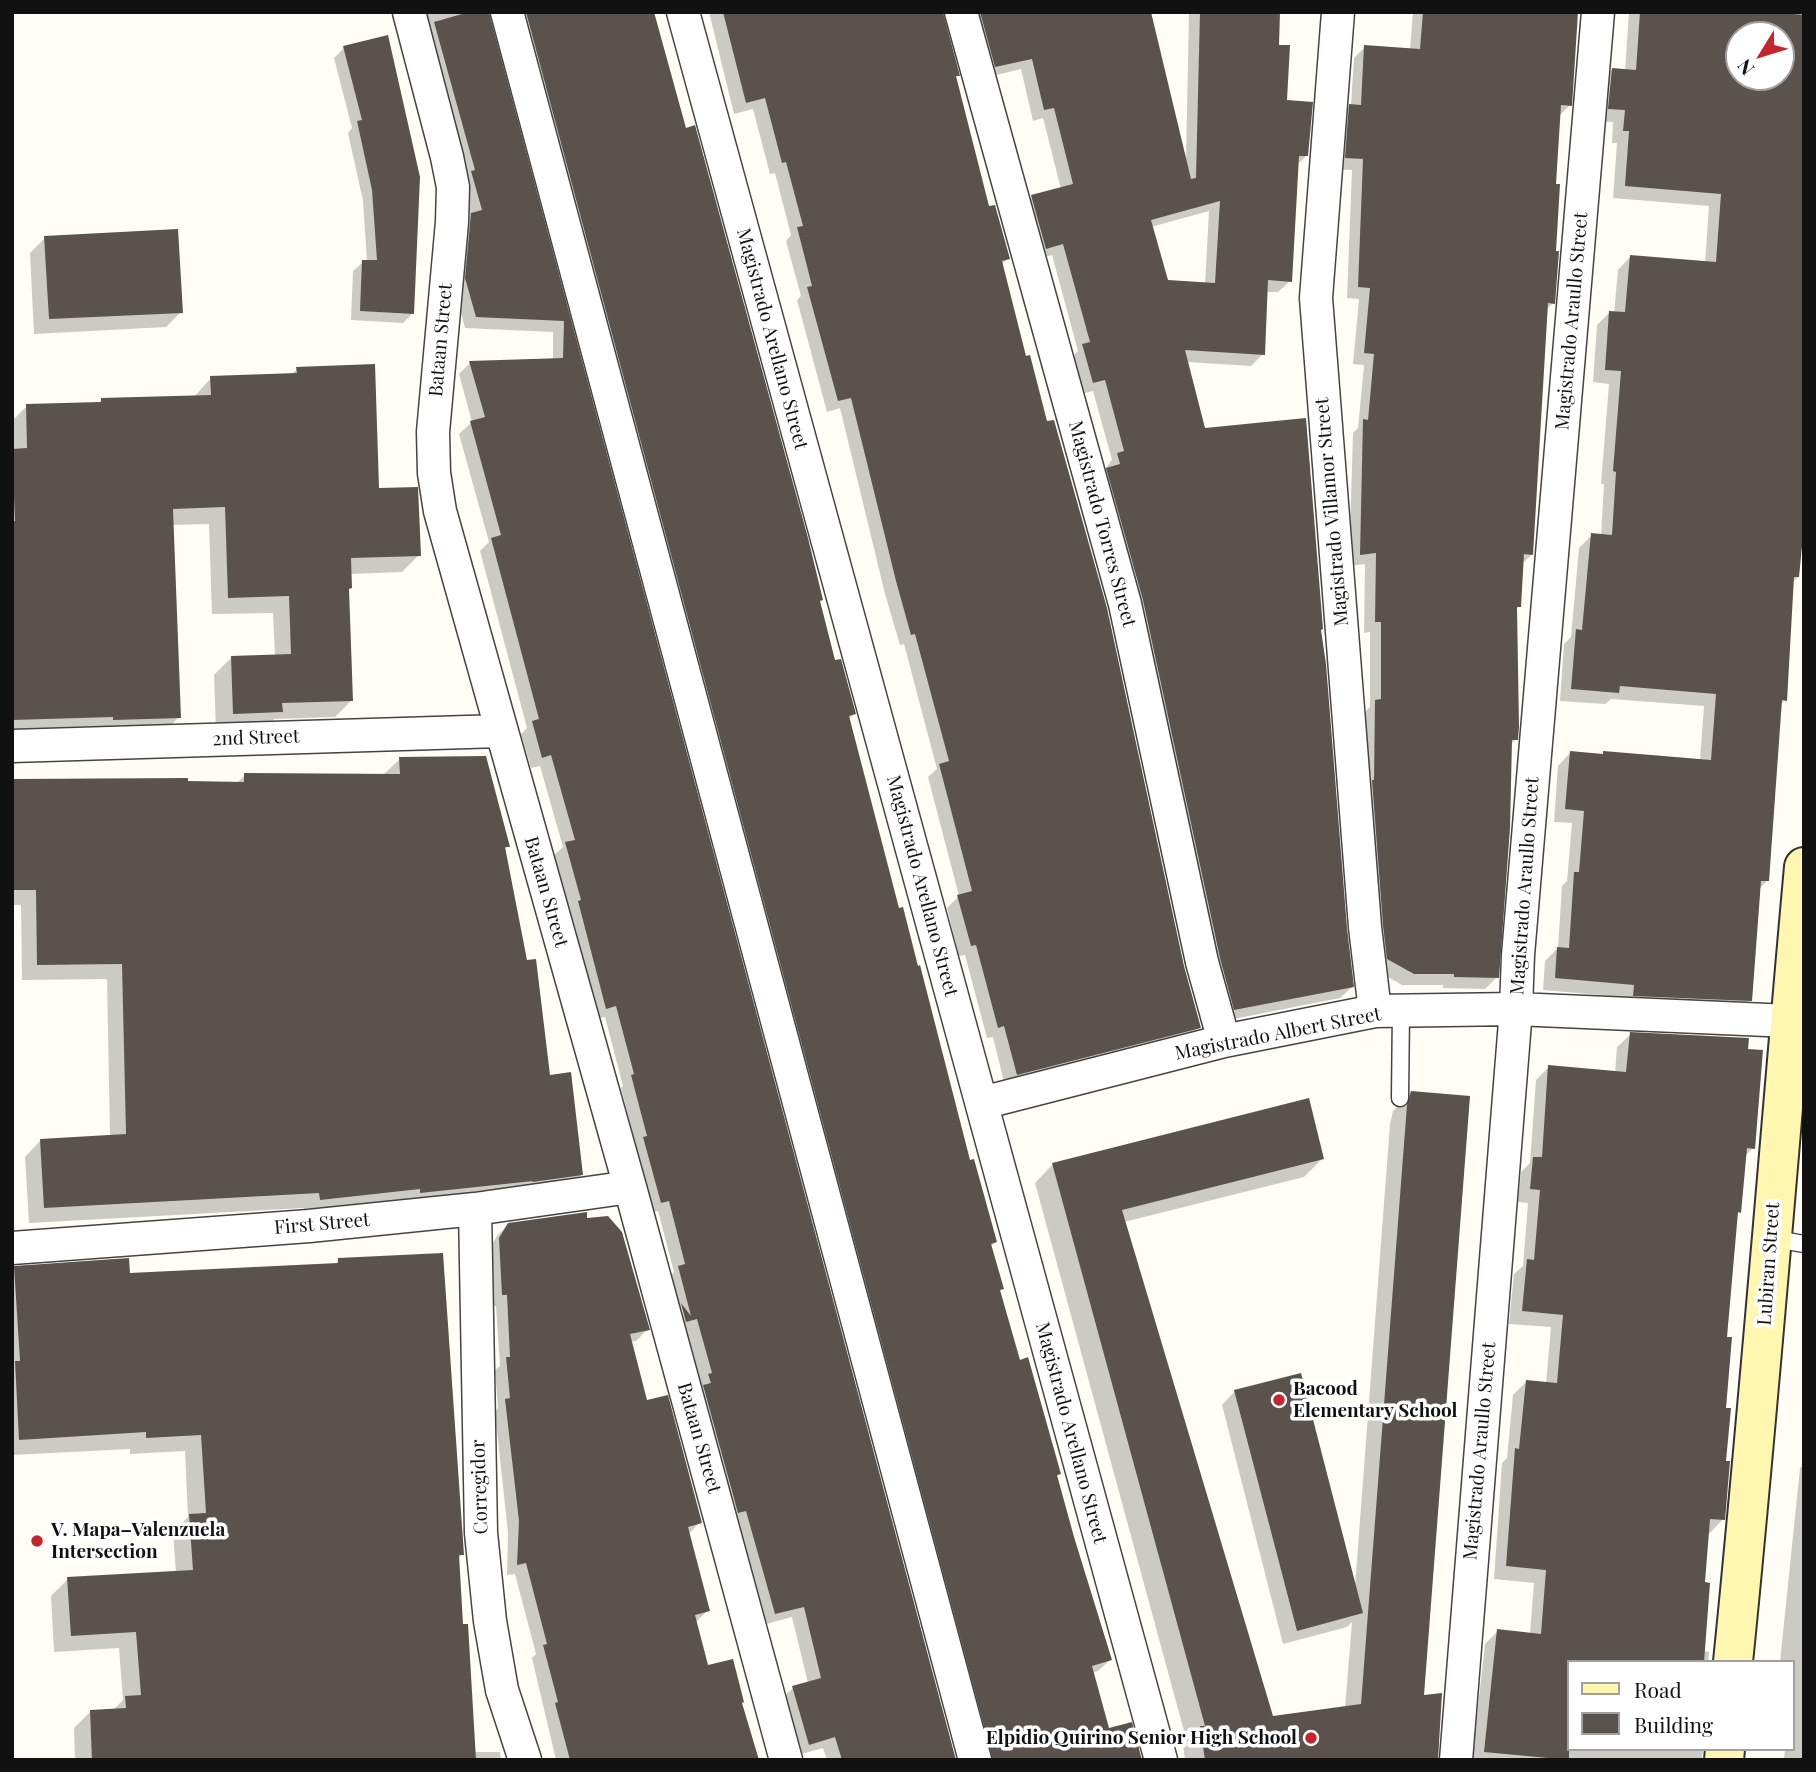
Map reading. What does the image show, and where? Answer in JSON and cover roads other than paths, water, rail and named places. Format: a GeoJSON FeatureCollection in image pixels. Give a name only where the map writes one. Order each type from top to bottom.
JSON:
{"type":"FeatureCollection","features":[{"type":"Feature","properties":{"kind":"main road","name":"Lubiran Street"},"geometry":{"type":"LineString","coordinates":[[1733,1660],[1757,1424],[1787,1241],[1790,1021],[1804,867]]}},
{"type":"Feature","properties":{"kind":"street","name":"Bataan Street"},"geometry":{"type":"LineString","coordinates":[[409,12],[453,187],[433,432],[434,472],[440,511],[630,1187],[786,1760]]}},
{"type":"Feature","properties":{"kind":"street"},"geometry":{"type":"LineString","coordinates":[[507,12],[975,1760]]}},
{"type":"Feature","properties":{"kind":"street","name":"Magistrado Arellano Street"},"geometry":{"type":"LineString","coordinates":[[683,12],[1161,1760]]}},
{"type":"Feature","properties":{"kind":"street","name":"Magistrado Torres Street"},"geometry":{"type":"LineString","coordinates":[[961,12],[1125,604],[1202,962],[1224,1041]]}},
{"type":"Feature","properties":{"kind":"street","name":"Magistrado Villamor Street"},"geometry":{"type":"LineString","coordinates":[[1338,12],[1316,298],[1363,900],[1388,1011]]}},
{"type":"Feature","properties":{"kind":"street","name":"Magistrado Araullo Street"},"geometry":{"type":"LineString","coordinates":[[1456,1760],[1516,1009],[1518,955],[1598,12]]}},
{"type":"Feature","properties":{"kind":"street","name":"2nd Street"},"geometry":{"type":"LineString","coordinates":[[12,746],[500,731]]}},
{"type":"Feature","properties":{"kind":"street","name":"Magistrado Albert Street"},"geometry":{"type":"LineString","coordinates":[[982,1103],[1224,1041],[1388,1011],[1516,1009],[1790,1021]]}},
{"type":"Feature","properties":{"kind":"street","name":"First Street"},"geometry":{"type":"LineString","coordinates":[[12,1248],[309,1226],[475,1209],[630,1187]]}},
{"type":"Feature","properties":{"kind":"street","name":"Corregidor"},"geometry":{"type":"LineString","coordinates":[[475,1209],[481,1533],[490,1621],[502,1690],[525,1760]]}},
{"type":"Feature","properties":{"kind":"lane"},"geometry":{"type":"LineString","coordinates":[[1388,1011],[1400,1098]]}},
{"type":"Feature","properties":{"kind":"place","name":"Bacood Elementary School"},"geometry":{"type":"Point","coordinates":[1279,1400]}},
{"type":"Feature","properties":{"kind":"place","name":"V. Mapa–Valenzuela Intersection"},"geometry":{"type":"Point","coordinates":[37,1541]}},
{"type":"Feature","properties":{"kind":"place","name":"Elpidio Quirino Senior High School"},"geometry":{"type":"Point","coordinates":[1311,1738]}}]}
